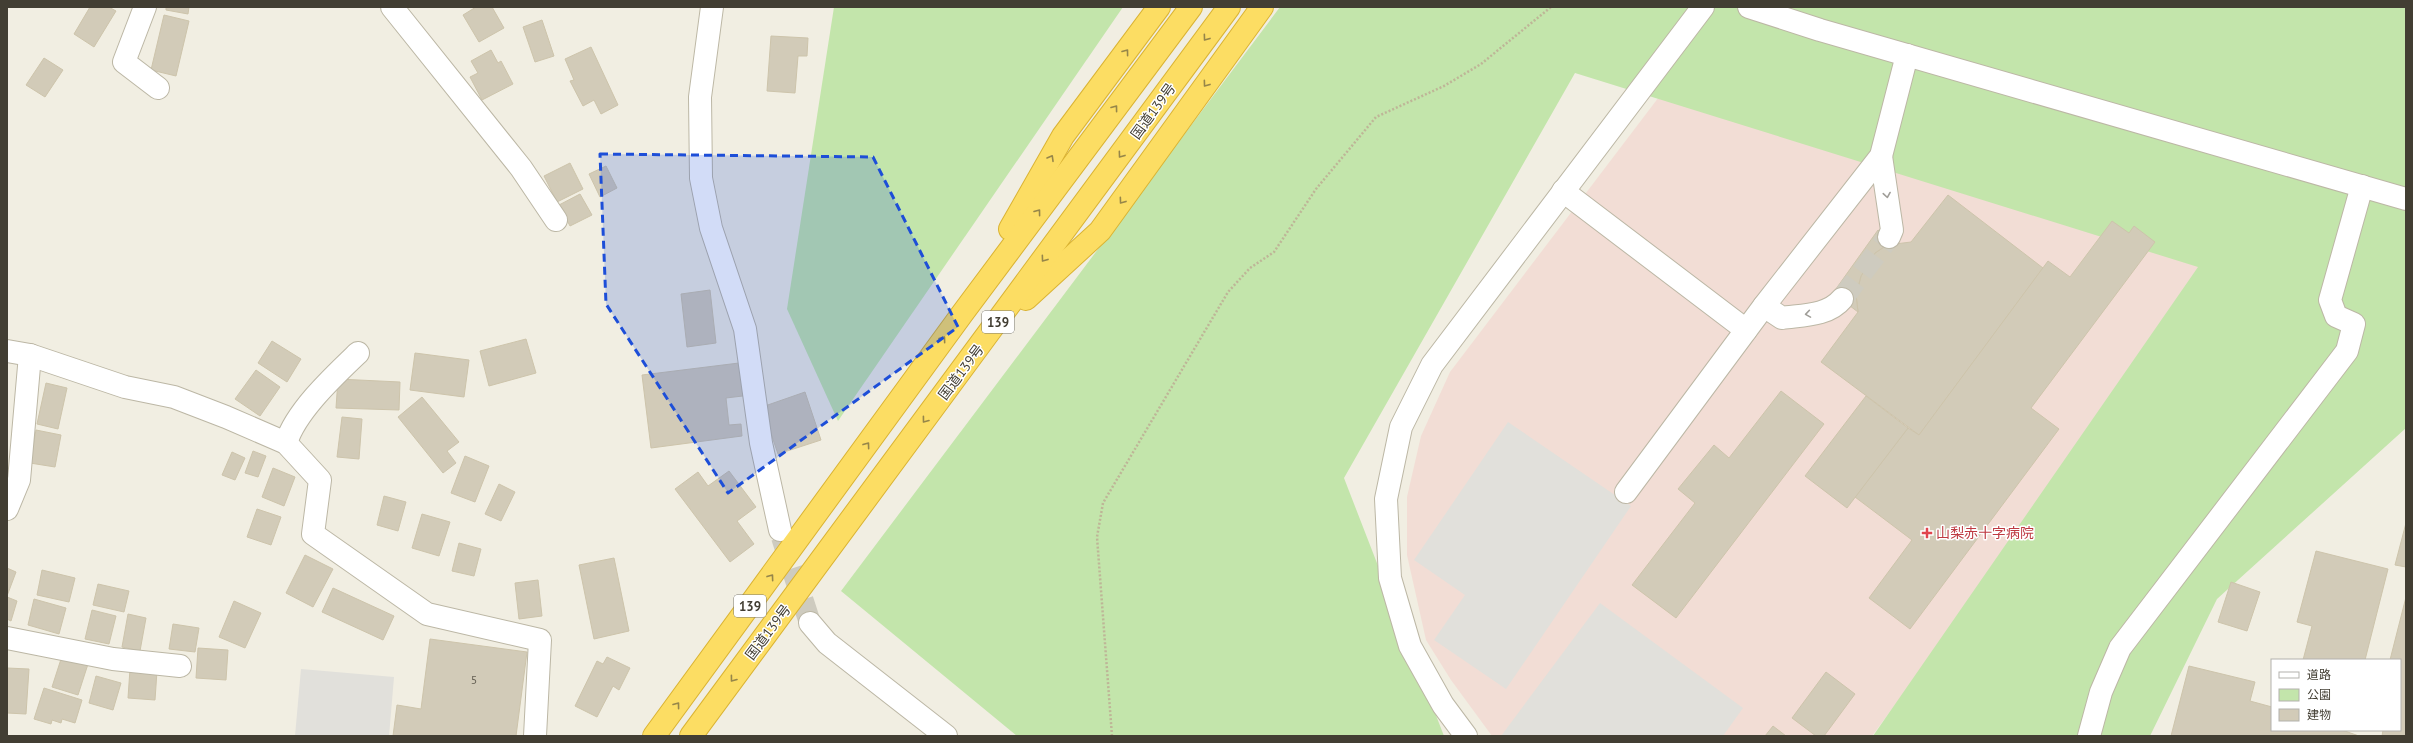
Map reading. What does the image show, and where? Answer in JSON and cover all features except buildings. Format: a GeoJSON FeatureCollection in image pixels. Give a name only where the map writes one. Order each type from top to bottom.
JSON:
{"type":"FeatureCollection","features":[{"type":"Feature","properties":{"kind":"highway"},"geometry":{"type":"LineString","coordinates":[[962,314],[1063,136],[1159,7]]}},
{"type":"Feature","properties":{"kind":"highway","name":"国道139号"},"geometry":{"type":"LineString","coordinates":[[654,736],[962,314],[1191,7]]}},
{"type":"Feature","properties":{"kind":"highway","name":"国道139号"},"geometry":{"type":"LineString","coordinates":[[691,736],[1229,7]]}},
{"type":"Feature","properties":{"kind":"highway"},"geometry":{"type":"LineString","coordinates":[[988,335],[1100,231],[1262,7]]}},
{"type":"Feature","properties":{"kind":"street"},"geometry":{"type":"LineString","coordinates":[[145,7],[124,62],[158,88]]}},
{"type":"Feature","properties":{"kind":"street"},"geometry":{"type":"LineString","coordinates":[[392,7],[521,168],[556,220]]}},
{"type":"Feature","properties":{"kind":"street"},"geometry":{"type":"LineString","coordinates":[[712,7],[700,97],[701,178],[711,228],[745,329],[761,443],[780,530]]}},
{"type":"Feature","properties":{"kind":"street"},"geometry":{"type":"LineString","coordinates":[[1466,736],[1443,705],[1410,646],[1390,578],[1386,499],[1401,427],[1432,365],[1703,7]]}},
{"type":"Feature","properties":{"kind":"street"},"geometry":{"type":"LineString","coordinates":[[1749,7],[1907,55],[2406,199]]}},
{"type":"Feature","properties":{"kind":"street"},"geometry":{"type":"LineString","coordinates":[[1889,237],[1892,230],[1881,156],[1907,55]]}},
{"type":"Feature","properties":{"kind":"street"},"geometry":{"type":"LineString","coordinates":[[1626,492],[1764,306],[1881,156]]}},
{"type":"Feature","properties":{"kind":"street"},"geometry":{"type":"LineString","coordinates":[[2089,736],[2101,692],[2120,648],[2347,351],[2354,324],[2336,316],[2330,300],[2362,186]]}},
{"type":"Feature","properties":{"kind":"street"},"geometry":{"type":"LineString","coordinates":[[1563,191],[1746,330]]}},
{"type":"Feature","properties":{"kind":"street"},"geometry":{"type":"LineString","coordinates":[[1764,306],[1782,318],[1826,312],[1836,306],[1842,299]]}},
{"type":"Feature","properties":{"kind":"street"},"geometry":{"type":"LineString","coordinates":[[7,351],[30,355],[125,387],[174,398],[226,417],[286,442],[320,480],[313,534],[427,614],[540,640],[534,736]]}},
{"type":"Feature","properties":{"kind":"street"},"geometry":{"type":"LineString","coordinates":[[286,442],[289,431],[328,382],[358,353]]}},
{"type":"Feature","properties":{"kind":"street"},"geometry":{"type":"LineString","coordinates":[[7,509],[19,480],[30,355]]}},
{"type":"Feature","properties":{"kind":"street"},"geometry":{"type":"LineString","coordinates":[[810,623],[827,643],[946,736]]}},
{"type":"Feature","properties":{"kind":"street"},"geometry":{"type":"LineString","coordinates":[[7,638],[113,658],[180,666]]}},
{"type":"Feature","properties":{"kind":"path"},"geometry":{"type":"LineString","coordinates":[[1112,736],[1097,537],[1103,503],[1224,299],[1250,268],[1274,252],[1316,189],[1376,117],[1444,86],[1481,64],[1551,7]]}},
{"type":"Feature","properties":{"kind":"highlighted area"},"geometry":{"type":"Polygon","coordinates":[[[600,154],[873,157],[958,327],[728,493],[606,304],[600,154]]]}},
{"type":"Feature","properties":{"kind":"shaded area","name":"山梨赤十字病院"},"geometry":{"type":"Polygon","coordinates":[[[1706,35],[2283,179],[1872,736],[1492,736],[1451,680],[1426,640],[1407,555],[1407,497],[1421,436],[1450,372],[1706,35]]]}},
{"type":"Feature","properties":{"kind":"shaded area"},"geometry":{"type":"Polygon","coordinates":[[[1508,422],[1631,506],[1506,689],[1434,640],[1465,595],[1414,560],[1508,422]]]}},
{"type":"Feature","properties":{"kind":"shaded area"},"geometry":{"type":"Polygon","coordinates":[[[1600,603],[1743,708],[1723,736],[1501,736],[1600,603]]]}},
{"type":"Feature","properties":{"kind":"shaded area"},"geometry":{"type":"Polygon","coordinates":[[[301,669],[394,677],[389,736],[295,736],[301,669]]]}},
{"type":"Feature","properties":{"kind":"green space"},"geometry":{"type":"Polygon","coordinates":[[[834,7],[1123,7],[838,421],[787,309],[834,7]]]}},
{"type":"Feature","properties":{"kind":"green space"},"geometry":{"type":"Polygon","coordinates":[[[1280,7],[2406,7],[2406,428],[2217,599],[2150,736],[1873,736],[2198,267],[1575,73],[1344,478],[1444,736],[1017,736],[841,591],[1280,7]]]}},
{"type":"Feature","properties":{"kind":"tunnel"},"geometry":{"type":"LineString","coordinates":[[1842,299],[1889,237]]}},
{"type":"Feature","properties":{"kind":"tunnel"},"geometry":{"type":"LineString","coordinates":[[782,537],[810,623]]}},
{"type":"Feature","properties":{"kind":"place","name":"山梨赤十字病院"},"geometry":{"type":"Point","coordinates":[1927,533]}}]}
